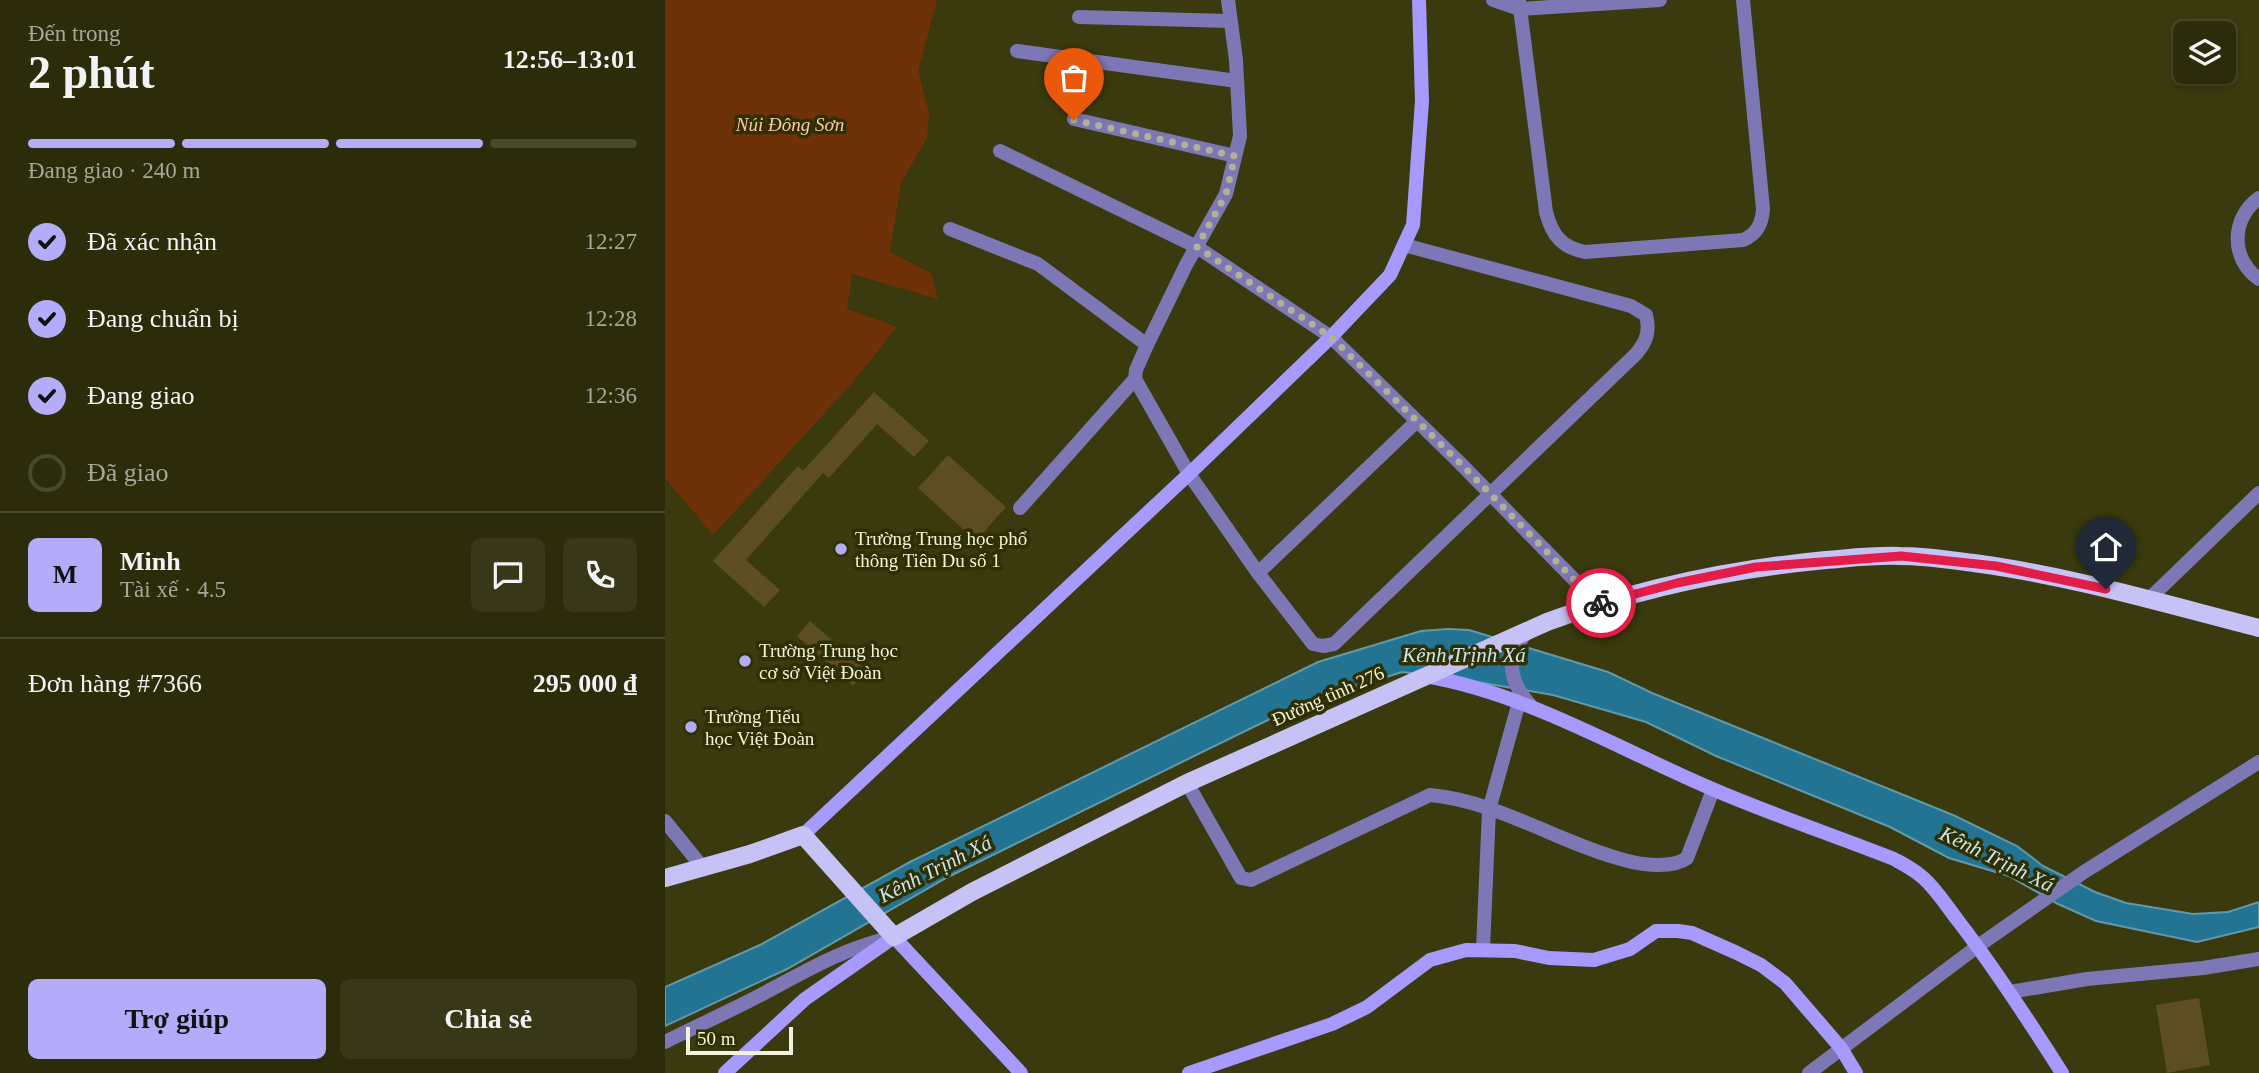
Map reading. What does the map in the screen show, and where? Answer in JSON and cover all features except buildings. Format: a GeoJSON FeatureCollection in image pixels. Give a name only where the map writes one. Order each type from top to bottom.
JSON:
{"type":"FeatureCollection","features":[{"type":"Feature","properties":{"kind":"main road"},"geometry":{"type":"LineString","coordinates":[[665,878],[750,855],[803,835],[1189,474],[1331,337],[1390,275],[1413,225],[1422,101],[1419,0]]}},
{"type":"Feature","properties":{"kind":"main road","name":"Đường tỉnh 276"},"geometry":{"type":"LineString","coordinates":[[894,937],[972,892],[1187,783],[1531,629],[1598,604],[1677,583],[1756,567],[1901,556],[2008,568],[2085,583],[2259,628]]}},
{"type":"Feature","properties":{"kind":"main road"},"geometry":{"type":"LineString","coordinates":[[1425,676],[1471,685],[1526,705],[1713,790],[1907,866],[1921,875],[1978,946],[2061,1073]]}},
{"type":"Feature","properties":{"kind":"main road"},"geometry":{"type":"LineString","coordinates":[[803,835],[1021,1073]]}},
{"type":"Feature","properties":{"kind":"main road"},"geometry":{"type":"LineString","coordinates":[[1189,1073],[1332,1024],[1367,1007],[1430,960],[1467,950],[1483,949],[1515,951],[1549,958],[1594,960],[1630,949],[1656,931],[1678,930],[1692,933],[1761,965],[1785,983],[1841,1048],[1856,1073]]}},
{"type":"Feature","properties":{"kind":"main road"},"geometry":{"type":"LineString","coordinates":[[725,1073],[805,999],[894,937]]}},
{"type":"Feature","properties":{"kind":"street"},"geometry":{"type":"LineString","coordinates":[[1020,508],[1135,379],[1147,345],[1226,194],[1240,136],[1228,0]]}},
{"type":"Feature","properties":{"kind":"street"},"geometry":{"type":"LineString","coordinates":[[1493,0],[1519,5],[1660,0]]}},
{"type":"Feature","properties":{"kind":"street"},"geometry":{"type":"LineString","coordinates":[[1519,5],[1549,225],[1561,243],[1585,252],[1743,240],[1759,228],[1763,209],[1743,0]]}},
{"type":"Feature","properties":{"kind":"street"},"geometry":{"type":"LineString","coordinates":[[1080,17],[1230,20]]}},
{"type":"Feature","properties":{"kind":"street"},"geometry":{"type":"LineString","coordinates":[[1017,51],[1237,81]]}},
{"type":"Feature","properties":{"kind":"street"},"geometry":{"type":"LineString","coordinates":[[1074,120],[1235,156]]}},
{"type":"Feature","properties":{"kind":"street"},"geometry":{"type":"LineString","coordinates":[[1000,151],[1197,247],[1331,337],[1598,604]]}},
{"type":"Feature","properties":{"kind":"street"},"geometry":{"type":"LineString","coordinates":[[2259,198],[2241,218],[2237,233],[2238,250],[2244,265],[2259,279]]}},
{"type":"Feature","properties":{"kind":"street"},"geometry":{"type":"LineString","coordinates":[[950,229],[1038,264],[1147,345]]}},
{"type":"Feature","properties":{"kind":"street"},"geometry":{"type":"LineString","coordinates":[[1135,379],[1189,474],[1258,573],[1313,643],[1323,646],[1334,644],[1636,354],[1645,343],[1649,327],[1646,315],[1631,306],[1403,245]]}},
{"type":"Feature","properties":{"kind":"street"},"geometry":{"type":"LineString","coordinates":[[1258,573],[1417,421]]}},
{"type":"Feature","properties":{"kind":"street"},"geometry":{"type":"LineString","coordinates":[[2148,600],[2259,493]]}},
{"type":"Feature","properties":{"kind":"street"},"geometry":{"type":"LineString","coordinates":[[1483,949],[1489,810],[1526,705],[1511,671],[1516,650],[1531,629]]}},
{"type":"Feature","properties":{"kind":"street"},"geometry":{"type":"LineString","coordinates":[[1809,1073],[1978,946],[2084,872],[2259,762]]}},
{"type":"Feature","properties":{"kind":"street"},"geometry":{"type":"LineString","coordinates":[[1187,783],[1241,878],[1251,880],[1430,795],[1489,810],[1624,860],[1674,865],[1687,858],[1713,790]]}},
{"type":"Feature","properties":{"kind":"street"},"geometry":{"type":"LineString","coordinates":[[665,821],[703,868]]}},
{"type":"Feature","properties":{"kind":"street"},"geometry":{"type":"LineString","coordinates":[[665,1042],[819,963],[860,945],[894,937]]}},
{"type":"Feature","properties":{"kind":"street"},"geometry":{"type":"LineString","coordinates":[[2010,992],[2087,979],[2203,968],[2259,959]]}},
{"type":"Feature","properties":{"kind":"green space","name":"Núi Đông Sơn"},"geometry":{"type":"Polygon","coordinates":[[[665,0],[937,0],[918,71],[929,113],[927,138],[901,183],[890,252],[931,273],[938,299],[852,274],[847,309],[897,327],[853,382],[713,535],[665,478],[665,0]]]}},
{"type":"Feature","properties":{"kind":"water","name":"Kênh Trịnh Xá"},"geometry":{"type":"Polygon","coordinates":[[[1469,630],[1608,672],[1652,693],[1953,815],[2017,846],[2043,866],[2095,892],[2126,903],[2193,914],[2228,912],[2259,902],[2259,927],[2197,942],[2096,921],[2058,904],[2009,876],[1949,858],[1890,827],[1716,756],[1646,722],[1553,695],[1402,672],[1301,704],[948,877],[787,969],[665,1026],[665,987],[760,945],[910,862],[1318,662],[1421,631],[1469,630]]]}},
{"type":"Feature","properties":{"kind":"way so far"},"geometry":{"type":"LineString","coordinates":[[1074,120],[1235,156],[1226,194],[1197,247],[1331,337],[1458,461],[1598,604],[1601,603]]}},
{"type":"Feature","properties":{"kind":"place","name":"Trường Trung học phổ thông Tiên Du số 1"},"geometry":{"type":"Point","coordinates":[841,549]}},
{"type":"Feature","properties":{"kind":"place","name":"Trường Trung học cơ sở Việt Đoàn"},"geometry":{"type":"Point","coordinates":[745,661]}},
{"type":"Feature","properties":{"kind":"place","name":"Trường Tiểu học Việt Đoàn"},"geometry":{"type":"Point","coordinates":[691,727]}},
{"type":"Feature","properties":{"kind":"route"},"geometry":{"type":"LineString","coordinates":[[1601,603],[1677,583],[1756,567],[1858,557],[1944,559],[1996,566],[2106,589]]}}]}
